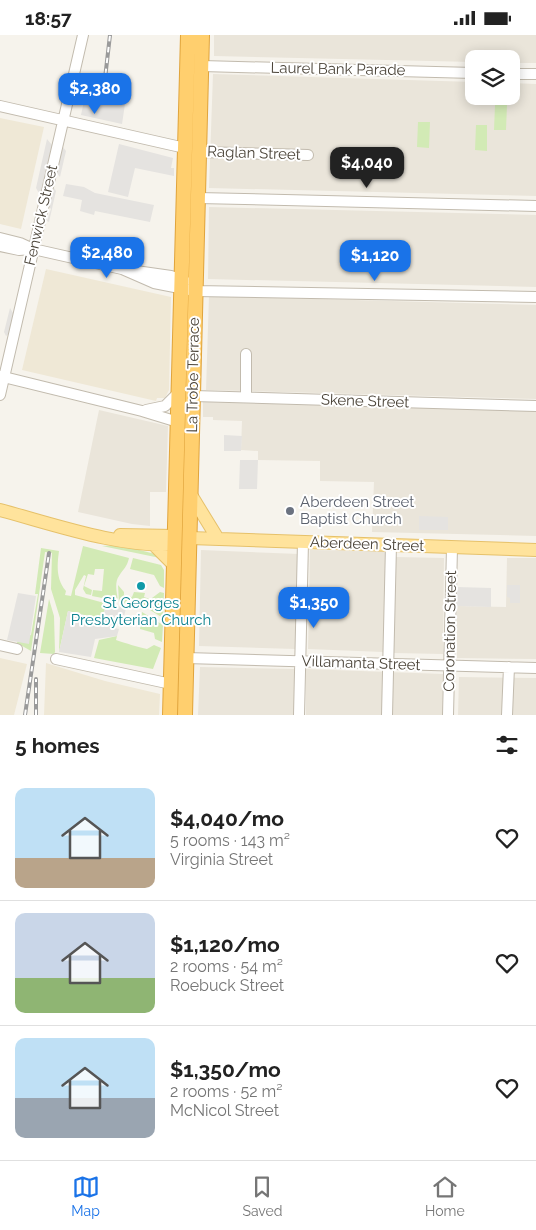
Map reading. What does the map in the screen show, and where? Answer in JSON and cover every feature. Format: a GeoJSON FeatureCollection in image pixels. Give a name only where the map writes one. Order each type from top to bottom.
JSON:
{"type":"FeatureCollection","features":[{"type":"Feature","properties":{"kind":"highway","name":"La Trobe Terrace"},"geometry":{"type":"LineString","coordinates":[[185,715],[192,539],[193,396],[186,286],[185,148],[188,35]]}},
{"type":"Feature","properties":{"kind":"highway","name":"La Trobe Terrace"},"geometry":{"type":"LineString","coordinates":[[170,715],[178,393],[186,286],[198,198],[202,35]]}},
{"type":"Feature","properties":{"kind":"highway"},"geometry":{"type":"LineString","coordinates":[[174,540],[192,539]]}},
{"type":"Feature","properties":{"kind":"main road"},"geometry":{"type":"LineString","coordinates":[[192,495],[218,539]]}},
{"type":"Feature","properties":{"kind":"main road"},"geometry":{"type":"LineString","coordinates":[[0,510],[130,543],[154,545],[174,540]]}},
{"type":"Feature","properties":{"kind":"main road"},"geometry":{"type":"LineString","coordinates":[[102,535],[174,540]]}},
{"type":"Feature","properties":{"kind":"main road","name":"Aberdeen Street"},"geometry":{"type":"LineString","coordinates":[[192,539],[536,550]]}},
{"type":"Feature","properties":{"kind":"main road"},"geometry":{"type":"LineString","coordinates":[[154,545],[174,565]]}},
{"type":"Feature","properties":{"kind":"street","name":"Fenwick Street"},"geometry":{"type":"LineString","coordinates":[[0,395],[2,377],[83,35]]}},
{"type":"Feature","properties":{"kind":"street","name":"Laurel Bank Parade"},"geometry":{"type":"LineString","coordinates":[[202,66],[465,73]]}},
{"type":"Feature","properties":{"kind":"street"},"geometry":{"type":"LineString","coordinates":[[520,74],[536,74]]}},
{"type":"Feature","properties":{"kind":"street"},"geometry":{"type":"LineString","coordinates":[[0,106],[185,148]]}},
{"type":"Feature","properties":{"kind":"street","name":"Raglan Street"},"geometry":{"type":"LineString","coordinates":[[200,152],[308,155]]}},
{"type":"Feature","properties":{"kind":"street"},"geometry":{"type":"LineString","coordinates":[[198,198],[536,206]]}},
{"type":"Feature","properties":{"kind":"street"},"geometry":{"type":"LineString","coordinates":[[0,238],[20,243],[33,249],[122,269],[148,281],[214,292],[536,297]]}},
{"type":"Feature","properties":{"kind":"street"},"geometry":{"type":"LineString","coordinates":[[0,246],[19,250],[33,249]]}},
{"type":"Feature","properties":{"kind":"street"},"geometry":{"type":"LineString","coordinates":[[246,354],[246,397]]}},
{"type":"Feature","properties":{"kind":"street"},"geometry":{"type":"LineString","coordinates":[[2,377],[178,421]]}},
{"type":"Feature","properties":{"kind":"street"},"geometry":{"type":"LineString","coordinates":[[142,411],[164,407],[178,393]]}},
{"type":"Feature","properties":{"kind":"street","name":"Skene Street"},"geometry":{"type":"LineString","coordinates":[[193,396],[536,405]]}},
{"type":"Feature","properties":{"kind":"street"},"geometry":{"type":"LineString","coordinates":[[299,715],[303,542]]}},
{"type":"Feature","properties":{"kind":"street"},"geometry":{"type":"LineString","coordinates":[[387,715],[391,545]]}},
{"type":"Feature","properties":{"kind":"street","name":"Coronation Street"},"geometry":{"type":"LineString","coordinates":[[448,715],[452,548]]}},
{"type":"Feature","properties":{"kind":"street"},"geometry":{"type":"LineString","coordinates":[[0,645],[17,649]]}},
{"type":"Feature","properties":{"kind":"street","name":"Villamanta Street"},"geometry":{"type":"LineString","coordinates":[[186,658],[536,668]]}},
{"type":"Feature","properties":{"kind":"street"},"geometry":{"type":"LineString","coordinates":[[56,659],[171,684]]}},
{"type":"Feature","properties":{"kind":"street"},"geometry":{"type":"LineString","coordinates":[[507,715],[508,667]]}},
{"type":"Feature","properties":{"kind":"shaded area"},"geometry":{"type":"Polygon","coordinates":[[[214,35],[536,35],[536,63],[520,63],[520,50],[465,50],[465,62],[214,56],[214,35]]]}},
{"type":"Feature","properties":{"kind":"shaded area"},"geometry":{"type":"Polygon","coordinates":[[[213,74],[465,82],[465,105],[520,105],[520,83],[536,84],[536,196],[209,188],[213,74]]]}},
{"type":"Feature","properties":{"kind":"shaded area"},"geometry":{"type":"Polygon","coordinates":[[[84,101],[125,104],[122,124],[81,115],[84,101]]]}},
{"type":"Feature","properties":{"kind":"shaded area"},"geometry":{"type":"Polygon","coordinates":[[[0,118],[44,127],[21,229],[0,224],[0,118]]]}},
{"type":"Feature","properties":{"kind":"shaded area"},"geometry":{"type":"Polygon","coordinates":[[[47,139],[52,145],[40,195],[36,188],[47,139]]]}},
{"type":"Feature","properties":{"kind":"shaded area"},"geometry":{"type":"Polygon","coordinates":[[[119,144],[173,158],[171,168],[174,168],[174,176],[135,168],[128,197],[108,192],[119,144]]]}},
{"type":"Feature","properties":{"kind":"shaded area"},"geometry":{"type":"Polygon","coordinates":[[[63,147],[66,151],[60,177],[56,172],[63,147]]]}},
{"type":"Feature","properties":{"kind":"shaded area"},"geometry":{"type":"Polygon","coordinates":[[[66,184],[84,187],[95,193],[154,205],[150,222],[95,211],[94,215],[80,211],[82,200],[63,196],[66,184]]]}},
{"type":"Feature","properties":{"kind":"shaded area"},"geometry":{"type":"Polygon","coordinates":[[[54,188],[56,191],[49,222],[47,221],[51,209],[48,205],[54,188]]]}},
{"type":"Feature","properties":{"kind":"shaded area"},"geometry":{"type":"Polygon","coordinates":[[[209,207],[536,215],[536,287],[208,279],[209,207]]]}},
{"type":"Feature","properties":{"kind":"shaded area"},"geometry":{"type":"Polygon","coordinates":[[[46,269],[171,297],[169,390],[165,398],[157,398],[156,401],[22,370],[46,269]]]}},
{"type":"Feature","properties":{"kind":"shaded area"},"geometry":{"type":"Polygon","coordinates":[[[209,296],[536,305],[536,399],[206,390],[209,296]]]}},
{"type":"Feature","properties":{"kind":"shaded area"},"geometry":{"type":"Polygon","coordinates":[[[10,308],[13,313],[9,334],[6,336],[4,332],[10,308]]]}},
{"type":"Feature","properties":{"kind":"shaded area"},"geometry":{"type":"Polygon","coordinates":[[[203,402],[536,411],[536,536],[372,532],[374,482],[320,481],[320,461],[258,460],[258,451],[241,450],[242,421],[213,420],[213,417],[203,417],[203,402]]]}},
{"type":"Feature","properties":{"kind":"shaded area"},"geometry":{"type":"Polygon","coordinates":[[[99,410],[168,426],[166,492],[150,492],[150,526],[78,512],[99,410]]]}},
{"type":"Feature","properties":{"kind":"shaded area"},"geometry":{"type":"Polygon","coordinates":[[[224,435],[242,436],[241,451],[224,451],[224,435]]]}},
{"type":"Feature","properties":{"kind":"shaded area"},"geometry":{"type":"Polygon","coordinates":[[[240,460],[258,460],[257,489],[239,489],[240,460]]]}},
{"type":"Feature","properties":{"kind":"shaded area"},"geometry":{"type":"Polygon","coordinates":[[[419,516],[448,517],[448,530],[419,530],[419,516]]]}},
{"type":"Feature","properties":{"kind":"shaded area"},"geometry":{"type":"Polygon","coordinates":[[[201,550],[299,554],[295,649],[199,646],[201,550]]]}},
{"type":"Feature","properties":{"kind":"shaded area"},"geometry":{"type":"Polygon","coordinates":[[[310,550],[387,551],[383,652],[308,649],[310,550]]]}},
{"type":"Feature","properties":{"kind":"shaded area"},"geometry":{"type":"Polygon","coordinates":[[[396,557],[444,558],[443,654],[394,653],[396,557]]]}},
{"type":"Feature","properties":{"kind":"shaded area"},"geometry":{"type":"Polygon","coordinates":[[[507,558],[536,558],[536,659],[457,658],[457,606],[506,607],[507,558]]]}},
{"type":"Feature","properties":{"kind":"shaded area"},"geometry":{"type":"Polygon","coordinates":[[[507,585],[520,585],[520,603],[510,603],[510,598],[507,597],[507,585]]]}},
{"type":"Feature","properties":{"kind":"shaded area"},"geometry":{"type":"Polygon","coordinates":[[[457,587],[491,588],[491,607],[457,606],[457,587]]]}},
{"type":"Feature","properties":{"kind":"shaded area"},"geometry":{"type":"Polygon","coordinates":[[[18,593],[36,596],[29,644],[7,640],[18,593]]]}},
{"type":"Feature","properties":{"kind":"shaded area"},"geometry":{"type":"Polygon","coordinates":[[[108,604],[126,608],[123,621],[117,620],[115,628],[119,629],[117,636],[95,639],[91,657],[59,652],[68,611],[100,619],[108,604]]]}},
{"type":"Feature","properties":{"kind":"shaded area"},"geometry":{"type":"Polygon","coordinates":[[[0,658],[27,664],[14,715],[0,715],[0,658]]]}},
{"type":"Feature","properties":{"kind":"shaded area"},"geometry":{"type":"Polygon","coordinates":[[[46,663],[105,681],[160,694],[159,715],[44,715],[46,663]]]}},
{"type":"Feature","properties":{"kind":"shaded area"},"geometry":{"type":"Polygon","coordinates":[[[200,667],[294,669],[294,715],[198,715],[200,667]]]}},
{"type":"Feature","properties":{"kind":"shaded area"},"geometry":{"type":"Polygon","coordinates":[[[306,669],[443,674],[442,715],[306,715],[306,669]]]}},
{"type":"Feature","properties":{"kind":"shaded area"},"geometry":{"type":"Polygon","coordinates":[[[459,677],[536,678],[536,715],[458,715],[459,677]]]}},
{"type":"Feature","properties":{"kind":"green space"},"geometry":{"type":"Polygon","coordinates":[[[495,105],[507,105],[506,130],[494,130],[495,105]]]}},
{"type":"Feature","properties":{"kind":"green space"},"geometry":{"type":"Polygon","coordinates":[[[418,122],[430,122],[429,148],[417,147],[418,122]]]}},
{"type":"Feature","properties":{"kind":"green space"},"geometry":{"type":"Polygon","coordinates":[[[476,125],[487,125],[487,151],[475,150],[476,125]]]}},
{"type":"Feature","properties":{"kind":"green space"},"geometry":{"type":"Polygon","coordinates":[[[120,545],[155,554],[160,558],[102,546],[120,545]]]}},
{"type":"Feature","properties":{"kind":"green space"},"geometry":{"type":"Polygon","coordinates":[[[83,546],[129,558],[117,582],[118,601],[92,596],[93,590],[102,591],[104,569],[95,569],[94,575],[88,574],[84,586],[92,590],[91,595],[86,594],[83,589],[86,576],[84,575],[75,590],[75,595],[108,604],[100,619],[68,611],[59,652],[60,618],[51,589],[52,553],[45,552],[31,651],[17,643],[18,639],[31,635],[38,594],[35,594],[41,548],[59,551],[58,567],[60,582],[66,591],[65,595],[71,596],[83,546]]]}},
{"type":"Feature","properties":{"kind":"green space"},"geometry":{"type":"Polygon","coordinates":[[[133,558],[161,565],[164,570],[164,588],[160,586],[154,575],[130,569],[133,558]]]}},
{"type":"Feature","properties":{"kind":"green space"},"geometry":{"type":"Polygon","coordinates":[[[118,585],[124,592],[124,595],[132,597],[134,592],[145,593],[144,597],[150,599],[148,609],[119,602],[118,585]]]}},
{"type":"Feature","properties":{"kind":"green space"},"geometry":{"type":"Polygon","coordinates":[[[160,592],[164,593],[163,618],[150,610],[152,598],[160,592]]]}},
{"type":"Feature","properties":{"kind":"green space"},"geometry":{"type":"Polygon","coordinates":[[[49,599],[54,616],[54,654],[40,653],[49,599]]]}},
{"type":"Feature","properties":{"kind":"green space"},"geometry":{"type":"Polygon","coordinates":[[[142,612],[163,625],[162,642],[155,639],[154,633],[140,629],[142,612]]]}},
{"type":"Feature","properties":{"kind":"green space"},"geometry":{"type":"Polygon","coordinates":[[[117,636],[116,640],[135,646],[147,649],[154,645],[161,648],[153,669],[94,658],[99,640],[117,636]]]}},
{"type":"Feature","properties":{"kind":"railway"},"geometry":{"type":"LineString","coordinates":[[103,96],[110,35]]}},
{"type":"Feature","properties":{"kind":"railway"},"geometry":{"type":"LineString","coordinates":[[25,715],[49,553]]}},
{"type":"Feature","properties":{"kind":"railway"},"geometry":{"type":"LineString","coordinates":[[36,679],[36,715]]}},
{"type":"Feature","properties":{"kind":"place","name":"Aberdeen Street Baptist Church"},"geometry":{"type":"Point","coordinates":[290,511]}},
{"type":"Feature","properties":{"kind":"place","name":"St Georges Presbyterian Church"},"geometry":{"type":"Point","coordinates":[141,586]}}]}
